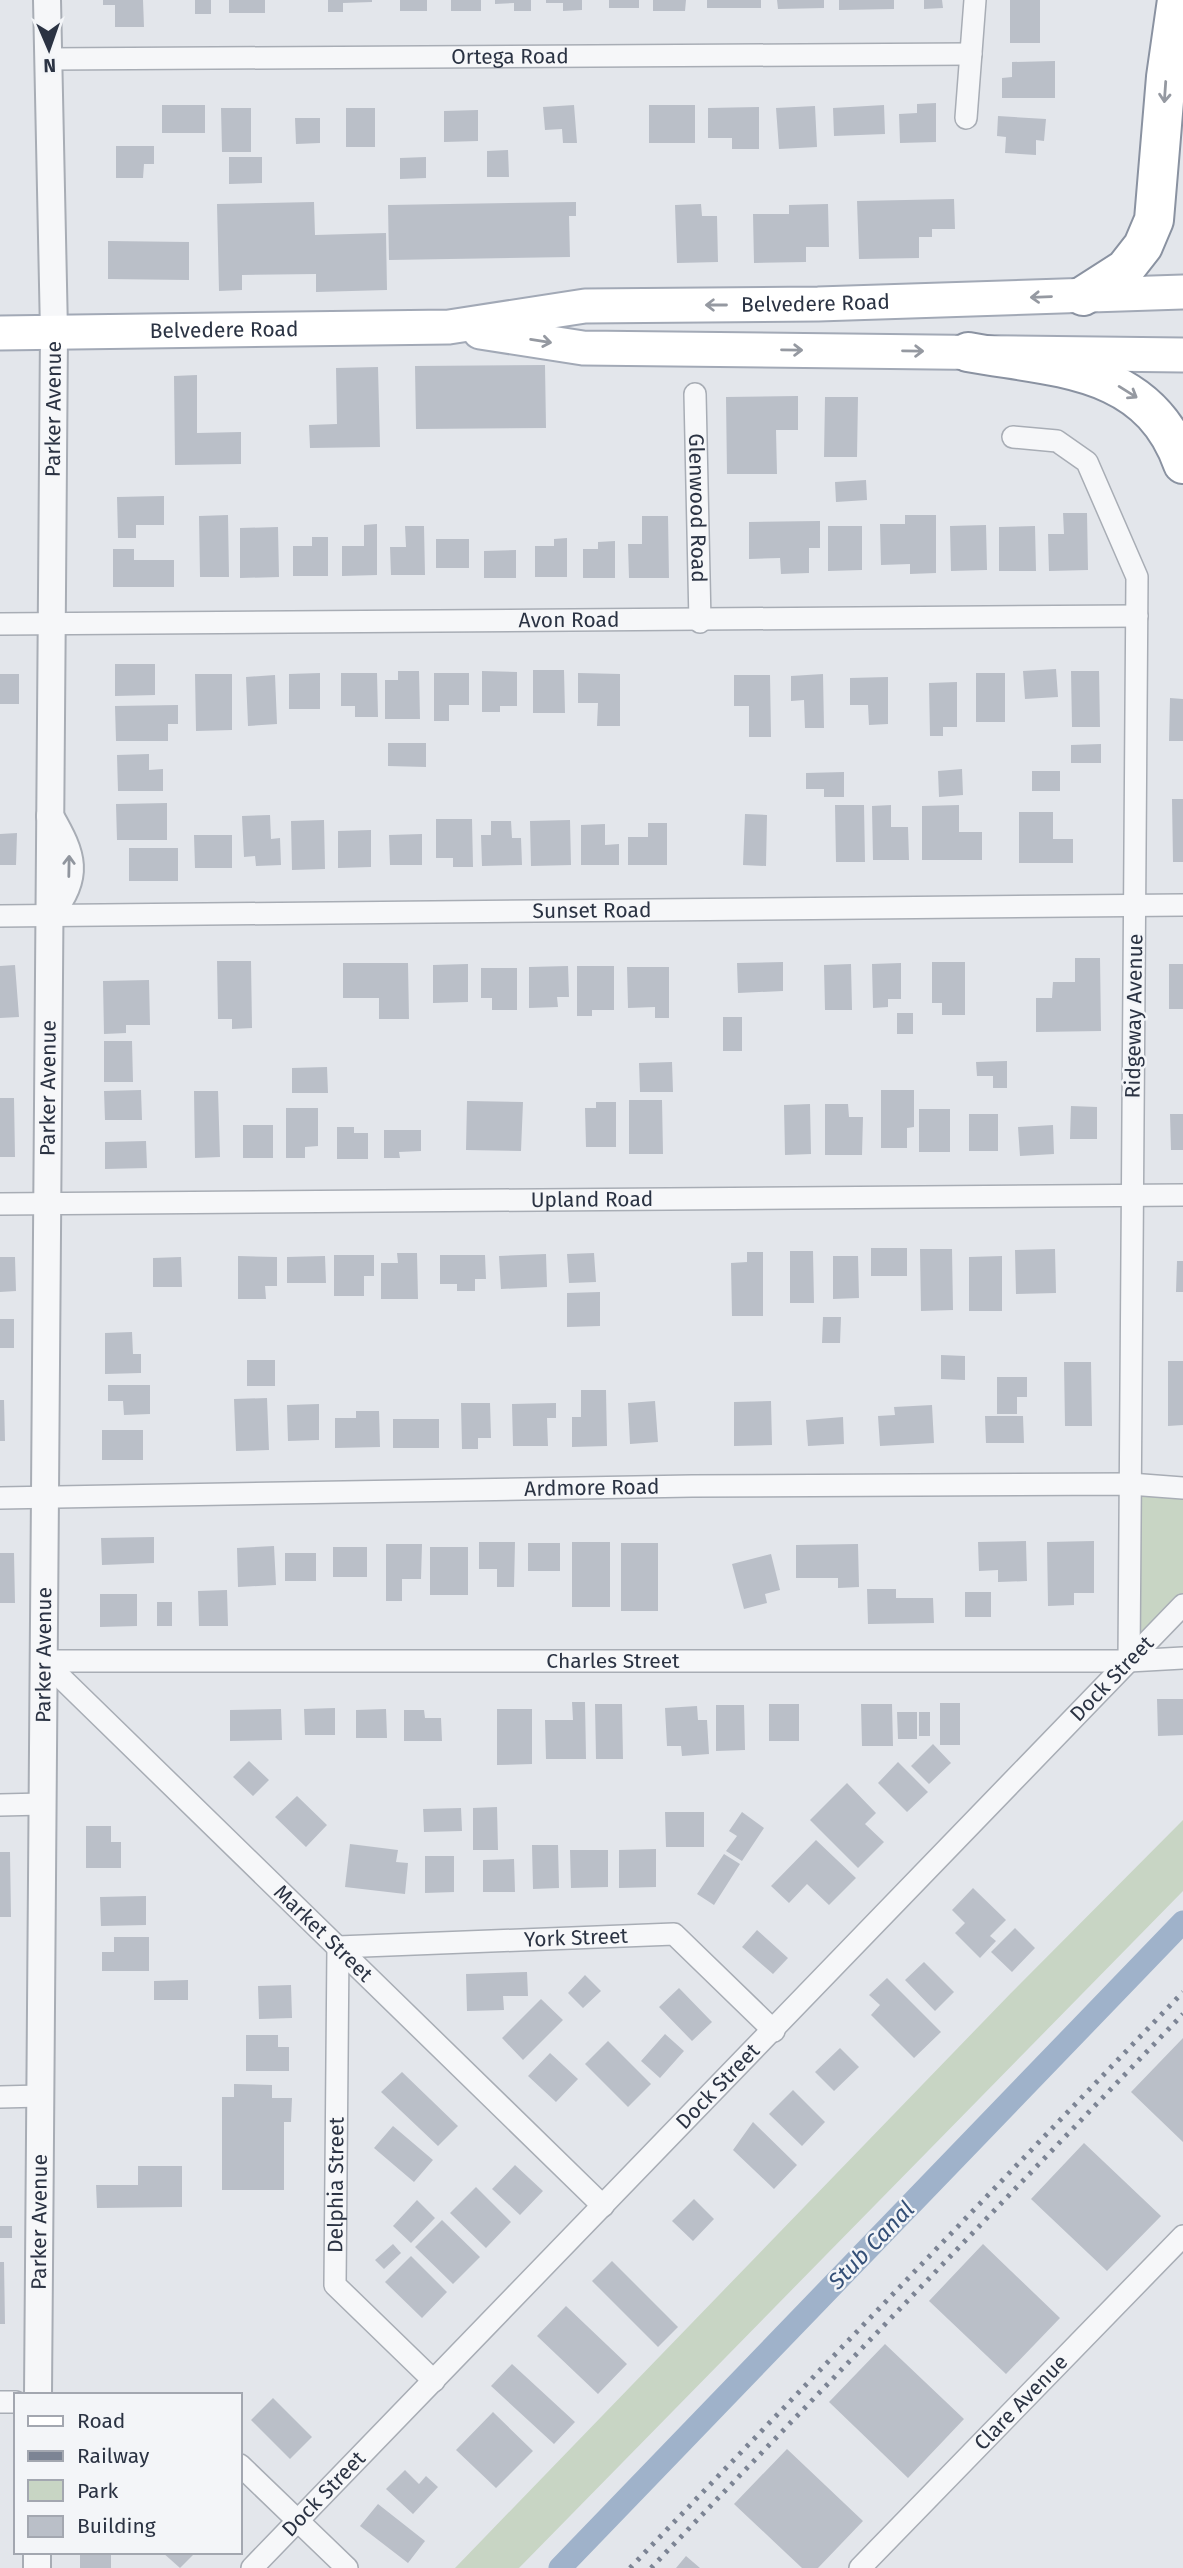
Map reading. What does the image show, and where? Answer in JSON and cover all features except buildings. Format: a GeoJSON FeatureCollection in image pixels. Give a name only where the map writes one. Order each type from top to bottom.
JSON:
{"type":"FeatureCollection","features":[{"type":"Feature","properties":{"kind":"highway"},"geometry":{"type":"LineString","coordinates":[[1179,0],[1183,58]]}},
{"type":"Feature","properties":{"kind":"highway"},"geometry":{"type":"LineString","coordinates":[[1083,296],[1125,269],[1143,246],[1152,227],[1158,188],[1166,77],[1179,0]]}},
{"type":"Feature","properties":{"kind":"highway"},"geometry":{"type":"LineString","coordinates":[[968,352],[1086,374],[1119,387],[1165,424],[1183,464]]}},
{"type":"Feature","properties":{"kind":"main road","name":"Belvedere Road"},"geometry":{"type":"LineString","coordinates":[[0,332],[449,327],[585,306],[818,304],[1183,292]]}},
{"type":"Feature","properties":{"kind":"main road","name":"Belvedere Road"},"geometry":{"type":"LineString","coordinates":[[449,327],[583,348],[1183,355]]}},
{"type":"Feature","properties":{"kind":"street","name":"Parker Avenue"},"geometry":{"type":"LineString","coordinates":[[38,2393],[49,915],[66,893],[70,873],[69,850],[50,816],[54,332],[47,0]]}},
{"type":"Feature","properties":{"kind":"street"},"geometry":{"type":"LineString","coordinates":[[966,118],[975,0]]}},
{"type":"Feature","properties":{"kind":"street","name":"Ortega Road"},"geometry":{"type":"LineString","coordinates":[[48,60],[971,54]]}},
{"type":"Feature","properties":{"kind":"street","name":"Glenwood Road"},"geometry":{"type":"LineString","coordinates":[[695,394],[699,622]]}},
{"type":"Feature","properties":{"kind":"street","name":"Ridgeway Avenue"},"geometry":{"type":"LineString","coordinates":[[1013,437],[1057,441],[1087,462],[1137,577],[1129,1661]]}},
{"type":"Feature","properties":{"kind":"street","name":"Avon Road"},"geometry":{"type":"LineString","coordinates":[[0,624],[699,622],[1137,616]]}},
{"type":"Feature","properties":{"kind":"street","name":"Sunset Road"},"geometry":{"type":"LineString","coordinates":[[0,916],[1183,905]]}},
{"type":"Feature","properties":{"kind":"street","name":"Upland Road"},"geometry":{"type":"LineString","coordinates":[[0,1204],[1183,1195]]}},
{"type":"Feature","properties":{"kind":"street","name":"Ardmore Road"},"geometry":{"type":"LineString","coordinates":[[0,1498],[692,1486],[1130,1484],[1183,1488]]}},
{"type":"Feature","properties":{"kind":"street","name":"Dock Street"},"geometry":{"type":"LineString","coordinates":[[252,2568],[1183,1605]]}},
{"type":"Feature","properties":{"kind":"street","name":"Charles Street"},"geometry":{"type":"LineString","coordinates":[[44,1661],[1129,1661],[1183,1658]]}},
{"type":"Feature","properties":{"kind":"street","name":"Market Street"},"geometry":{"type":"LineString","coordinates":[[44,1661],[604,2206]]}},
{"type":"Feature","properties":{"kind":"street"},"geometry":{"type":"LineString","coordinates":[[0,1805],[43,1804]]}},
{"type":"Feature","properties":{"kind":"street","name":"York Street"},"geometry":{"type":"LineString","coordinates":[[338,1947],[674,1934],[774,2031]]}},
{"type":"Feature","properties":{"kind":"street","name":"Delphia Street"},"geometry":{"type":"LineString","coordinates":[[338,1947],[335,2285],[433,2381]]}},
{"type":"Feature","properties":{"kind":"street"},"geometry":{"type":"LineString","coordinates":[[0,2097],[41,2096]]}},
{"type":"Feature","properties":{"kind":"street","name":"Clare Avenue"},"geometry":{"type":"LineString","coordinates":[[860,2568],[1183,2236]]}},
{"type":"Feature","properties":{"kind":"street"},"geometry":{"type":"LineString","coordinates":[[242,2467],[347,2568]]}},
{"type":"Feature","properties":{"kind":"green space"},"geometry":{"type":"Polygon","coordinates":[[[1130,1484],[1183,1488],[1183,1605],[1129,1661],[1130,1484]]]}},
{"type":"Feature","properties":{"kind":"green space"},"geometry":{"type":"Polygon","coordinates":[[[1183,1820],[1183,1891],[519,2568],[455,2568],[1011,1993],[1183,1820]]]}},
{"type":"Feature","properties":{"kind":"waterway","name":"Stub Canal"},"geometry":{"type":"LineString","coordinates":[[560,2568],[1183,1922]]}},
{"type":"Feature","properties":{"kind":"railway"},"geometry":{"type":"LineString","coordinates":[[630,2568],[1183,1992]]}},
{"type":"Feature","properties":{"kind":"railway"},"geometry":{"type":"LineString","coordinates":[[651,2568],[1183,2014]]}}]}
